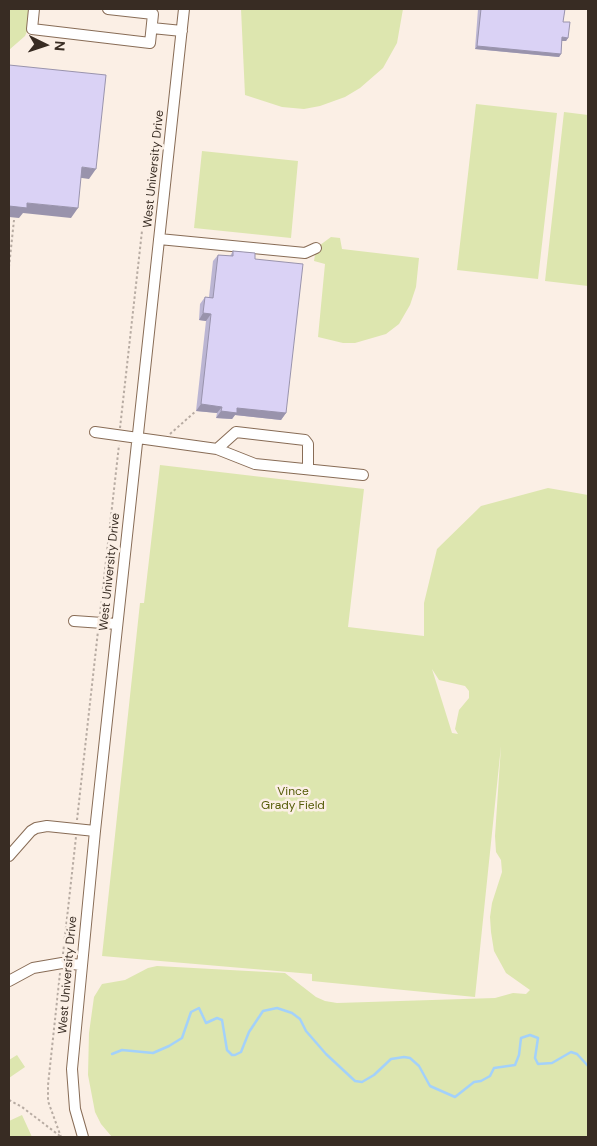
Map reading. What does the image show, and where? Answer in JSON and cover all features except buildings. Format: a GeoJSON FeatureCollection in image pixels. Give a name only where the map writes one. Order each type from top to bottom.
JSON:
{"type":"FeatureCollection","features":[{"type":"Feature","properties":{"kind":"street"},"geometry":{"type":"LineString","coordinates":[[34,9],[32,30],[150,43],[153,14],[108,9]]}},
{"type":"Feature","properties":{"kind":"street","name":"West University Drive"},"geometry":{"type":"LineString","coordinates":[[83,1137],[75,1109],[72,1075],[95,831],[184,9]]}},
{"type":"Feature","properties":{"kind":"street"},"geometry":{"type":"LineString","coordinates":[[152,28],[182,31]]}},
{"type":"Feature","properties":{"kind":"street"},"geometry":{"type":"LineString","coordinates":[[159,238],[305,253],[316,248]]}},
{"type":"Feature","properties":{"kind":"street"},"geometry":{"type":"LineString","coordinates":[[94,432],[217,449],[255,464],[363,475]]}},
{"type":"Feature","properties":{"kind":"street"},"geometry":{"type":"LineString","coordinates":[[217,449],[236,432],[305,440],[308,444],[308,469]]}},
{"type":"Feature","properties":{"kind":"street"},"geometry":{"type":"LineString","coordinates":[[74,620],[117,624]]}},
{"type":"Feature","properties":{"kind":"street"},"geometry":{"type":"LineString","coordinates":[[9,856],[26,836],[36,828],[95,831]]}},
{"type":"Feature","properties":{"kind":"street"},"geometry":{"type":"LineString","coordinates":[[9,981],[32,968],[62,963],[82,965]]}},
{"type":"Feature","properties":{"kind":"path"},"geometry":{"type":"LineString","coordinates":[[9,267],[14,220]]}},
{"type":"Feature","properties":{"kind":"path"},"geometry":{"type":"LineString","coordinates":[[160,442],[196,411]]}},
{"type":"Feature","properties":{"kind":"path"},"geometry":{"type":"LineString","coordinates":[[60,1137],[48,1101],[48,1085],[62,963]]}},
{"type":"Feature","properties":{"kind":"path"},"geometry":{"type":"LineString","coordinates":[[9,1100],[22,1107],[60,1137]]}},
{"type":"Feature","properties":{"kind":"green space"},"geometry":{"type":"Polygon","coordinates":[[[9,9],[32,9],[29,27],[25,36],[9,50],[9,9]]]}},
{"type":"Feature","properties":{"kind":"green space"},"geometry":{"type":"Polygon","coordinates":[[[241,9],[403,9],[397,43],[383,68],[360,88],[345,97],[320,106],[304,109],[282,107],[245,95],[241,9]]]}},
{"type":"Feature","properties":{"kind":"green space"},"geometry":{"type":"Polygon","coordinates":[[[476,104],[557,113],[538,279],[457,270],[476,104]]]}},
{"type":"Feature","properties":{"kind":"green space"},"geometry":{"type":"Polygon","coordinates":[[[564,112],[588,115],[588,286],[545,281],[564,112]]]}},
{"type":"Feature","properties":{"kind":"green space"},"geometry":{"type":"Polygon","coordinates":[[[202,151],[298,161],[291,238],[194,228],[202,151]]]}},
{"type":"Feature","properties":{"kind":"green space"},"geometry":{"type":"Polygon","coordinates":[[[331,237],[340,238],[342,249],[419,258],[416,287],[410,305],[399,324],[386,334],[355,343],[343,343],[318,337],[325,264],[314,261],[316,248],[331,237]]]}},
{"type":"Feature","properties":{"kind":"green space","name":"Vince Grady Field"},"geometry":{"type":"Polygon","coordinates":[[[160,465],[364,489],[348,627],[424,636],[424,603],[437,549],[481,506],[548,488],[588,495],[588,1137],[112,1137],[101,1124],[95,1112],[88,1075],[89,1033],[94,997],[102,984],[125,980],[148,968],[157,966],[285,973],[316,997],[337,1003],[495,998],[513,993],[526,994],[530,990],[506,973],[494,951],[491,932],[490,917],[492,903],[502,872],[501,860],[496,852],[495,836],[501,746],[475,997],[312,981],[312,974],[102,956],[140,603],[144,603],[160,465]],[[432,669],[452,733],[458,734],[455,729],[459,710],[469,698],[469,691],[465,686],[439,680],[432,669]]]}},
{"type":"Feature","properties":{"kind":"green space"},"geometry":{"type":"Polygon","coordinates":[[[17,1055],[25,1067],[9,1078],[9,1060],[17,1055]]]}},
{"type":"Feature","properties":{"kind":"green space"},"geometry":{"type":"Polygon","coordinates":[[[22,1115],[32,1137],[9,1137],[9,1121],[22,1115]]]}},
{"type":"Feature","properties":{"kind":"waterway"},"geometry":{"type":"LineString","coordinates":[[112,1054],[122,1050],[153,1053],[169,1046],[182,1038],[191,1012],[199,1008],[206,1023],[217,1018],[222,1020],[227,1050],[232,1055],[235,1055],[241,1052],[249,1032],[263,1011],[277,1008],[292,1013],[300,1019],[306,1031],[326,1054],[355,1081],[362,1082],[374,1075],[391,1059],[404,1057],[410,1058],[419,1066],[430,1086],[455,1097],[474,1082],[481,1081],[490,1076],[494,1068],[515,1065],[519,1055],[521,1038],[530,1035],[538,1038],[535,1058],[538,1064],[552,1063],[571,1052],[577,1054],[588,1066]]}}]}
